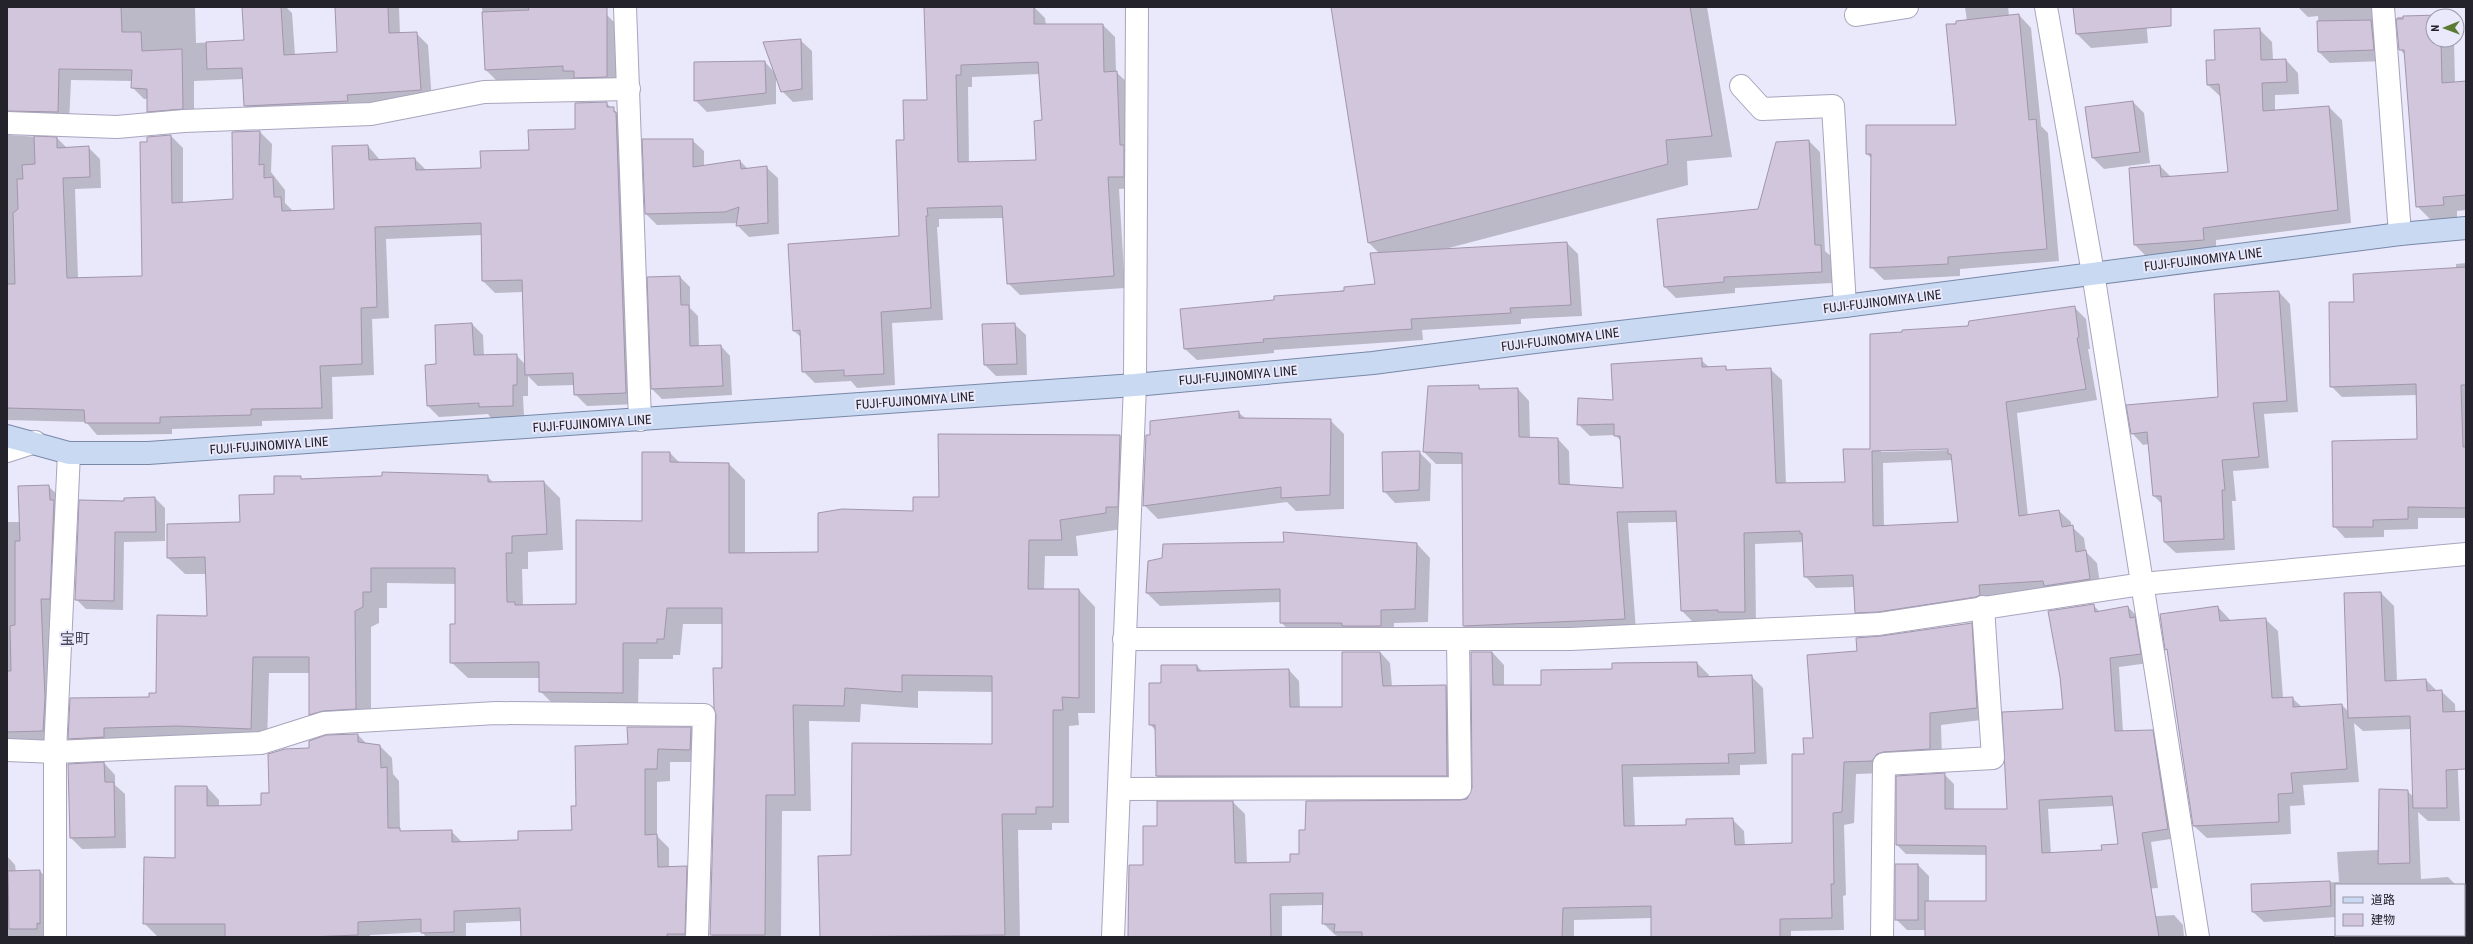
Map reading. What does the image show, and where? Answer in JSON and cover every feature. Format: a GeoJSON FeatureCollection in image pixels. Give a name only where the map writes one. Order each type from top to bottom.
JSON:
{"type":"FeatureCollection","features":[{"type":"Feature","properties":{"kind":"main road","name":"FUJI-FUJINOMIYA LINE"},"geometry":{"type":"LineString","coordinates":[[7,436],[35,442],[68,453],[148,453],[1135,385],[1373,363],[1550,340],[1845,306],[2400,234],[2466,228]]}},
{"type":"Feature","properties":{"kind":"street"},"geometry":{"type":"LineString","coordinates":[[625,7],[640,420]]}},
{"type":"Feature","properties":{"kind":"street"},"geometry":{"type":"LineString","coordinates":[[1113,937],[1135,385],[1137,7]]}},
{"type":"Feature","properties":{"kind":"street"},"geometry":{"type":"LineString","coordinates":[[1856,14],[1906,7]]}},
{"type":"Feature","properties":{"kind":"street"},"geometry":{"type":"LineString","coordinates":[[2046,7],[2093,273],[2198,937]]}},
{"type":"Feature","properties":{"kind":"street"},"geometry":{"type":"LineString","coordinates":[[2383,7],[2400,234]]}},
{"type":"Feature","properties":{"kind":"street"},"geometry":{"type":"LineString","coordinates":[[1741,86],[1762,109],[1833,106],[1845,306]]}},
{"type":"Feature","properties":{"kind":"street"},"geometry":{"type":"LineString","coordinates":[[7,122],[117,127],[184,121],[371,114],[484,92],[629,89]]}},
{"type":"Feature","properties":{"kind":"street"},"geometry":{"type":"LineString","coordinates":[[7,451],[35,442]]}},
{"type":"Feature","properties":{"kind":"street"},"geometry":{"type":"LineString","coordinates":[[55,937],[55,752],[68,453]]}},
{"type":"Feature","properties":{"kind":"street"},"geometry":{"type":"LineString","coordinates":[[1124,638],[1458,640],[1571,639],[1879,624],[2142,584],[2466,554]]}},
{"type":"Feature","properties":{"kind":"street"},"geometry":{"type":"LineString","coordinates":[[1882,937],[1884,764],[1993,758],[1983,607]]}},
{"type":"Feature","properties":{"kind":"street"},"geometry":{"type":"LineString","coordinates":[[1120,789],[1460,788],[1458,640]]}},
{"type":"Feature","properties":{"kind":"street"},"geometry":{"type":"LineString","coordinates":[[7,750],[55,752],[261,743],[324,723],[496,713],[704,715],[697,937]]}},
{"type":"Feature","properties":{"kind":"building"},"geometry":{"type":"Polygon","coordinates":[[[7,7],[121,7],[122,32],[141,32],[142,51],[182,49],[183,109],[147,112],[147,89],[131,88],[132,70],[59,69],[58,112],[7,111],[7,7]]]}},
{"type":"Feature","properties":{"kind":"building"},"geometry":{"type":"Polygon","coordinates":[[[242,7],[281,7],[284,55],[337,52],[335,7],[388,7],[389,33],[417,32],[421,90],[347,95],[348,101],[244,106],[242,68],[207,69],[206,42],[244,40],[242,7]]]}},
{"type":"Feature","properties":{"kind":"building"},"geometry":{"type":"Polygon","coordinates":[[[528,7],[607,7],[607,77],[574,78],[574,71],[563,71],[563,66],[485,70],[482,12],[529,10],[528,7]]]}},
{"type":"Feature","properties":{"kind":"building"},"geometry":{"type":"Polygon","coordinates":[[[924,7],[1034,7],[1034,24],[1103,24],[1104,72],[1117,71],[1120,145],[1124,145],[1124,177],[1108,177],[1114,276],[1007,284],[1002,206],[927,208],[928,216],[926,216],[931,308],[881,312],[884,374],[844,376],[844,370],[802,372],[800,330],[793,331],[788,244],[899,236],[896,140],[904,140],[903,100],[927,100],[924,7]],[[1038,62],[961,65],[961,75],[956,75],[958,162],[1036,160],[1034,121],[1042,120],[1038,62]]]}},
{"type":"Feature","properties":{"kind":"building"},"geometry":{"type":"Polygon","coordinates":[[[1331,7],[1690,7],[1712,136],[1666,140],[1668,164],[1368,243],[1331,7]]]}},
{"type":"Feature","properties":{"kind":"building"},"geometry":{"type":"Polygon","coordinates":[[[2073,7],[2171,7],[2171,26],[2076,34],[2073,7]]]}},
{"type":"Feature","properties":{"kind":"building"},"geometry":{"type":"Polygon","coordinates":[[[2019,14],[2029,120],[2036,119],[2047,249],[1948,257],[1948,264],[1870,268],[1871,154],[1866,154],[1866,125],[1956,125],[1946,24],[1956,24],[1956,21],[2019,14]]]}},
{"type":"Feature","properties":{"kind":"building"},"geometry":{"type":"Polygon","coordinates":[[[2425,15],[2425,48],[2441,48],[2442,83],[2466,81],[2466,195],[2443,197],[2444,205],[2416,207],[2404,50],[2399,50],[2396,19],[2403,19],[2403,16],[2425,15]]]}},
{"type":"Feature","properties":{"kind":"building"},"geometry":{"type":"Polygon","coordinates":[[[2371,20],[2374,50],[2318,52],[2317,21],[2371,20]]]}},
{"type":"Feature","properties":{"kind":"building"},"geometry":{"type":"Polygon","coordinates":[[[2260,28],[2261,60],[2286,59],[2287,82],[2262,83],[2263,111],[2329,106],[2338,210],[2203,228],[2204,240],[2134,245],[2129,168],[2160,165],[2161,177],[2228,172],[2219,84],[2207,85],[2206,60],[2215,60],[2214,30],[2260,28]]]}},
{"type":"Feature","properties":{"kind":"building"},"geometry":{"type":"Polygon","coordinates":[[[801,39],[802,89],[781,92],[763,42],[801,39]]]}},
{"type":"Feature","properties":{"kind":"building"},"geometry":{"type":"Polygon","coordinates":[[[765,61],[766,93],[694,101],[694,62],[765,61]]]}},
{"type":"Feature","properties":{"kind":"building"},"geometry":{"type":"Polygon","coordinates":[[[2133,101],[2140,152],[2092,158],[2085,107],[2133,101]]]}},
{"type":"Feature","properties":{"kind":"building"},"geometry":{"type":"Polygon","coordinates":[[[607,102],[607,107],[614,107],[614,112],[616,112],[626,393],[574,395],[573,373],[525,375],[522,280],[482,281],[481,223],[375,227],[377,307],[361,308],[362,364],[320,366],[322,408],[251,409],[251,415],[160,417],[160,423],[85,423],[84,410],[7,408],[7,284],[15,284],[13,213],[18,209],[17,179],[23,179],[22,165],[35,164],[34,136],[57,137],[57,148],[89,146],[90,177],[63,178],[67,278],[142,276],[140,142],[147,142],[147,137],[171,135],[172,203],[233,199],[232,132],[260,131],[259,165],[264,164],[264,178],[273,177],[274,197],[281,197],[282,211],[334,209],[332,146],[368,145],[369,160],[415,158],[416,170],[481,168],[480,151],[529,150],[528,130],[575,129],[575,103],[607,102]]]}},
{"type":"Feature","properties":{"kind":"building"},"geometry":{"type":"Polygon","coordinates":[[[642,139],[693,139],[693,167],[740,160],[741,169],[767,166],[768,223],[736,226],[739,207],[725,212],[645,214],[642,139]]]}},
{"type":"Feature","properties":{"kind":"building"},"geometry":{"type":"Polygon","coordinates":[[[1809,140],[1815,245],[1821,245],[1822,272],[1724,277],[1724,282],[1664,287],[1657,219],[1758,209],[1776,142],[1809,140]]]}},
{"type":"Feature","properties":{"kind":"building"},"geometry":{"type":"Polygon","coordinates":[[[1567,242],[1571,305],[1510,308],[1511,313],[1411,319],[1412,329],[1263,339],[1264,342],[1184,349],[1180,309],[1274,300],[1274,296],[1344,291],[1344,287],[1375,284],[1370,253],[1567,242]]]}},
{"type":"Feature","properties":{"kind":"building"},"geometry":{"type":"Polygon","coordinates":[[[2466,267],[2466,385],[2461,385],[2463,447],[2466,447],[2466,508],[2408,507],[2408,519],[2373,520],[2373,527],[2333,527],[2332,441],[2417,439],[2416,384],[2330,387],[2329,302],[2354,302],[2353,274],[2466,267]]]}},
{"type":"Feature","properties":{"kind":"building"},"geometry":{"type":"Polygon","coordinates":[[[680,276],[681,305],[689,305],[690,346],[721,345],[723,386],[651,389],[647,277],[680,276]]]}},
{"type":"Feature","properties":{"kind":"building"},"geometry":{"type":"Polygon","coordinates":[[[2279,291],[2287,401],[2253,403],[2259,457],[2222,460],[2225,490],[2222,490],[2224,539],[2164,542],[2161,496],[2153,496],[2147,432],[2131,434],[2126,405],[2218,397],[2214,294],[2279,291]]]}},
{"type":"Feature","properties":{"kind":"building"},"geometry":{"type":"Polygon","coordinates":[[[2075,306],[2079,337],[2077,338],[2086,389],[2006,402],[2019,516],[2059,510],[2062,527],[2073,525],[2076,552],[2086,550],[2090,579],[2044,586],[2043,581],[1979,585],[1980,595],[1976,597],[1878,612],[1855,613],[1853,575],[1804,577],[1802,533],[1800,534],[1800,531],[1744,533],[1745,612],[1718,612],[1718,610],[1681,611],[1676,511],[1617,512],[1625,619],[1463,626],[1462,453],[1423,452],[1428,386],[1479,385],[1479,389],[1518,388],[1519,437],[1558,438],[1559,484],[1623,488],[1620,436],[1614,436],[1614,424],[1577,425],[1578,398],[1613,400],[1611,364],[1702,358],[1702,367],[1726,366],[1726,370],[1771,368],[1776,483],[1845,482],[1843,449],[1870,449],[1870,334],[1902,332],[1902,330],[1968,326],[1969,321],[2075,306]],[[1948,449],[1872,451],[1873,526],[1958,522],[1951,454],[1948,454],[1948,449]]]}},
{"type":"Feature","properties":{"kind":"building"},"geometry":{"type":"Polygon","coordinates":[[[472,323],[474,355],[517,354],[517,385],[513,385],[513,406],[479,407],[479,403],[427,406],[425,365],[436,364],[435,325],[472,323]]]}},
{"type":"Feature","properties":{"kind":"building"},"geometry":{"type":"Polygon","coordinates":[[[1015,323],[1017,364],[984,365],[982,324],[1015,323]]]}},
{"type":"Feature","properties":{"kind":"building"},"geometry":{"type":"Polygon","coordinates":[[[1239,411],[1239,418],[1331,419],[1330,495],[1281,498],[1281,487],[1143,506],[1146,435],[1150,435],[1150,421],[1239,411]]]}},
{"type":"Feature","properties":{"kind":"building"},"geometry":{"type":"Polygon","coordinates":[[[938,434],[1120,435],[1118,507],[1106,507],[1106,513],[1060,520],[1062,540],[1029,540],[1028,589],[1079,589],[1079,698],[1062,697],[1063,710],[1053,710],[1053,807],[1036,807],[1036,814],[1002,814],[1005,935],[820,937],[818,856],[851,855],[852,743],[992,744],[992,676],[902,675],[902,692],[845,688],[844,706],[793,705],[795,795],[766,795],[765,935],[710,935],[716,715],[714,708],[713,668],[722,668],[722,608],[667,608],[664,639],[657,639],[657,643],[623,643],[623,693],[539,692],[539,662],[450,663],[450,624],[455,624],[455,568],[371,568],[371,592],[363,592],[363,607],[355,611],[356,709],[323,711],[309,715],[309,657],[253,657],[251,729],[177,726],[104,728],[104,737],[68,739],[70,698],[149,697],[149,693],[156,693],[157,615],[207,616],[205,557],[167,558],[167,524],[240,522],[239,495],[274,494],[274,476],[301,476],[301,479],[382,476],[382,472],[488,475],[488,482],[544,481],[547,534],[512,536],[512,553],[506,553],[507,602],[515,602],[515,605],[576,604],[576,520],[642,521],[642,452],[670,452],[670,462],[729,463],[729,553],[818,552],[818,513],[842,509],[913,511],[913,497],[939,497],[938,434]]]}},
{"type":"Feature","properties":{"kind":"building"},"geometry":{"type":"Polygon","coordinates":[[[1420,451],[1419,490],[1383,492],[1382,452],[1420,451]]]}},
{"type":"Feature","properties":{"kind":"building"},"geometry":{"type":"Polygon","coordinates":[[[49,485],[50,500],[54,500],[50,599],[41,599],[45,698],[43,731],[7,732],[7,671],[11,671],[10,626],[15,625],[15,541],[20,541],[18,486],[49,485]]]}},
{"type":"Feature","properties":{"kind":"building"},"geometry":{"type":"Polygon","coordinates":[[[155,497],[156,532],[115,532],[114,601],[75,600],[79,500],[124,501],[124,498],[155,497]]]}},
{"type":"Feature","properties":{"kind":"building"},"geometry":{"type":"Polygon","coordinates":[[[1283,532],[1417,543],[1415,609],[1381,610],[1381,626],[1342,626],[1342,623],[1280,623],[1280,589],[1146,593],[1148,561],[1162,558],[1163,544],[1284,542],[1283,532]]]}},
{"type":"Feature","properties":{"kind":"building"},"geometry":{"type":"Polygon","coordinates":[[[2381,592],[2385,681],[2426,679],[2427,691],[2442,690],[2443,712],[2466,711],[2466,769],[2446,770],[2447,808],[2413,808],[2410,716],[2348,718],[2344,593],[2381,592]]]}},
{"type":"Feature","properties":{"kind":"building"},"geometry":{"type":"Polygon","coordinates":[[[2094,604],[2095,612],[2128,606],[2130,618],[2135,617],[2141,654],[2110,658],[2115,731],[2153,730],[2168,829],[2142,833],[2159,937],[1925,937],[1925,901],[1986,901],[1986,846],[1896,845],[1896,776],[1945,773],[1945,809],[2007,809],[2002,712],[2063,709],[2060,677],[2048,611],[2094,604]],[[2112,796],[2039,800],[2042,853],[2102,850],[2101,845],[2118,844],[2112,796]]]}},
{"type":"Feature","properties":{"kind":"building"},"geometry":{"type":"Polygon","coordinates":[[[2218,606],[2220,621],[2266,618],[2272,698],[2293,697],[2293,707],[2342,704],[2347,769],[2291,773],[2293,793],[2278,794],[2279,822],[2193,826],[2167,649],[2165,650],[2160,614],[2218,606]]]}},
{"type":"Feature","properties":{"kind":"building"},"geometry":{"type":"Polygon","coordinates":[[[1972,623],[1977,708],[1930,713],[1930,749],[1883,752],[1877,754],[1872,761],[1844,762],[1842,812],[1833,813],[1834,884],[1831,884],[1832,918],[1780,919],[1780,937],[1651,937],[1651,906],[1563,908],[1562,937],[1362,937],[1362,932],[1334,932],[1335,924],[1322,924],[1323,893],[1270,894],[1271,937],[1128,937],[1129,865],[1143,865],[1143,826],[1157,826],[1157,801],[1233,801],[1235,863],[1290,862],[1290,854],[1299,854],[1299,830],[1305,830],[1306,801],[1467,799],[1472,788],[1471,652],[1492,652],[1493,685],[1541,685],[1541,670],[1612,669],[1612,663],[1697,662],[1698,677],[1752,675],[1755,753],[1728,754],[1729,763],[1622,765],[1624,826],[1686,825],[1686,819],[1733,818],[1735,845],[1792,843],[1792,754],[1804,754],[1803,738],[1813,738],[1807,655],[1857,651],[1856,638],[1881,636],[1972,623]]]}},
{"type":"Feature","properties":{"kind":"building"},"geometry":{"type":"Polygon","coordinates":[[[1342,652],[1380,652],[1383,686],[1446,685],[1447,776],[1156,776],[1155,725],[1149,725],[1149,683],[1161,683],[1161,665],[1197,665],[1197,671],[1289,669],[1290,707],[1342,707],[1342,652]]]}},
{"type":"Feature","properties":{"kind":"building"},"geometry":{"type":"Polygon","coordinates":[[[627,727],[691,727],[690,750],[658,749],[657,769],[645,769],[645,835],[657,834],[658,867],[687,866],[685,934],[667,934],[667,937],[521,937],[520,908],[454,911],[454,932],[421,933],[421,919],[358,922],[358,935],[307,937],[225,937],[225,924],[143,924],[144,857],[175,858],[175,786],[207,786],[207,806],[261,805],[261,793],[269,793],[268,754],[285,749],[309,748],[309,741],[326,735],[358,734],[358,742],[380,745],[381,768],[387,767],[388,828],[400,828],[400,831],[452,830],[452,842],[518,840],[518,831],[572,830],[571,806],[576,806],[575,746],[628,744],[627,727]]]}},
{"type":"Feature","properties":{"kind":"building"},"geometry":{"type":"Polygon","coordinates":[[[104,762],[105,782],[114,782],[115,837],[70,838],[68,764],[104,762]]]}},
{"type":"Feature","properties":{"kind":"building"},"geometry":{"type":"Polygon","coordinates":[[[2379,789],[2408,790],[2410,863],[2378,864],[2379,789]]]}},
{"type":"Feature","properties":{"kind":"building"},"geometry":{"type":"Polygon","coordinates":[[[1895,864],[1918,864],[1918,920],[1895,920],[1895,864]]]}},
{"type":"Feature","properties":{"kind":"building"},"geometry":{"type":"Polygon","coordinates":[[[40,870],[40,924],[37,923],[37,929],[9,929],[8,871],[40,870]]]}},
{"type":"Feature","properties":{"kind":"building"},"geometry":{"type":"Polygon","coordinates":[[[2330,881],[2331,906],[2252,912],[2251,884],[2330,881]]]}},
{"type":"Feature","properties":{"kind":"district","name":"宝町"},"geometry":{"type":"Point","coordinates":[75,639]}}]}
